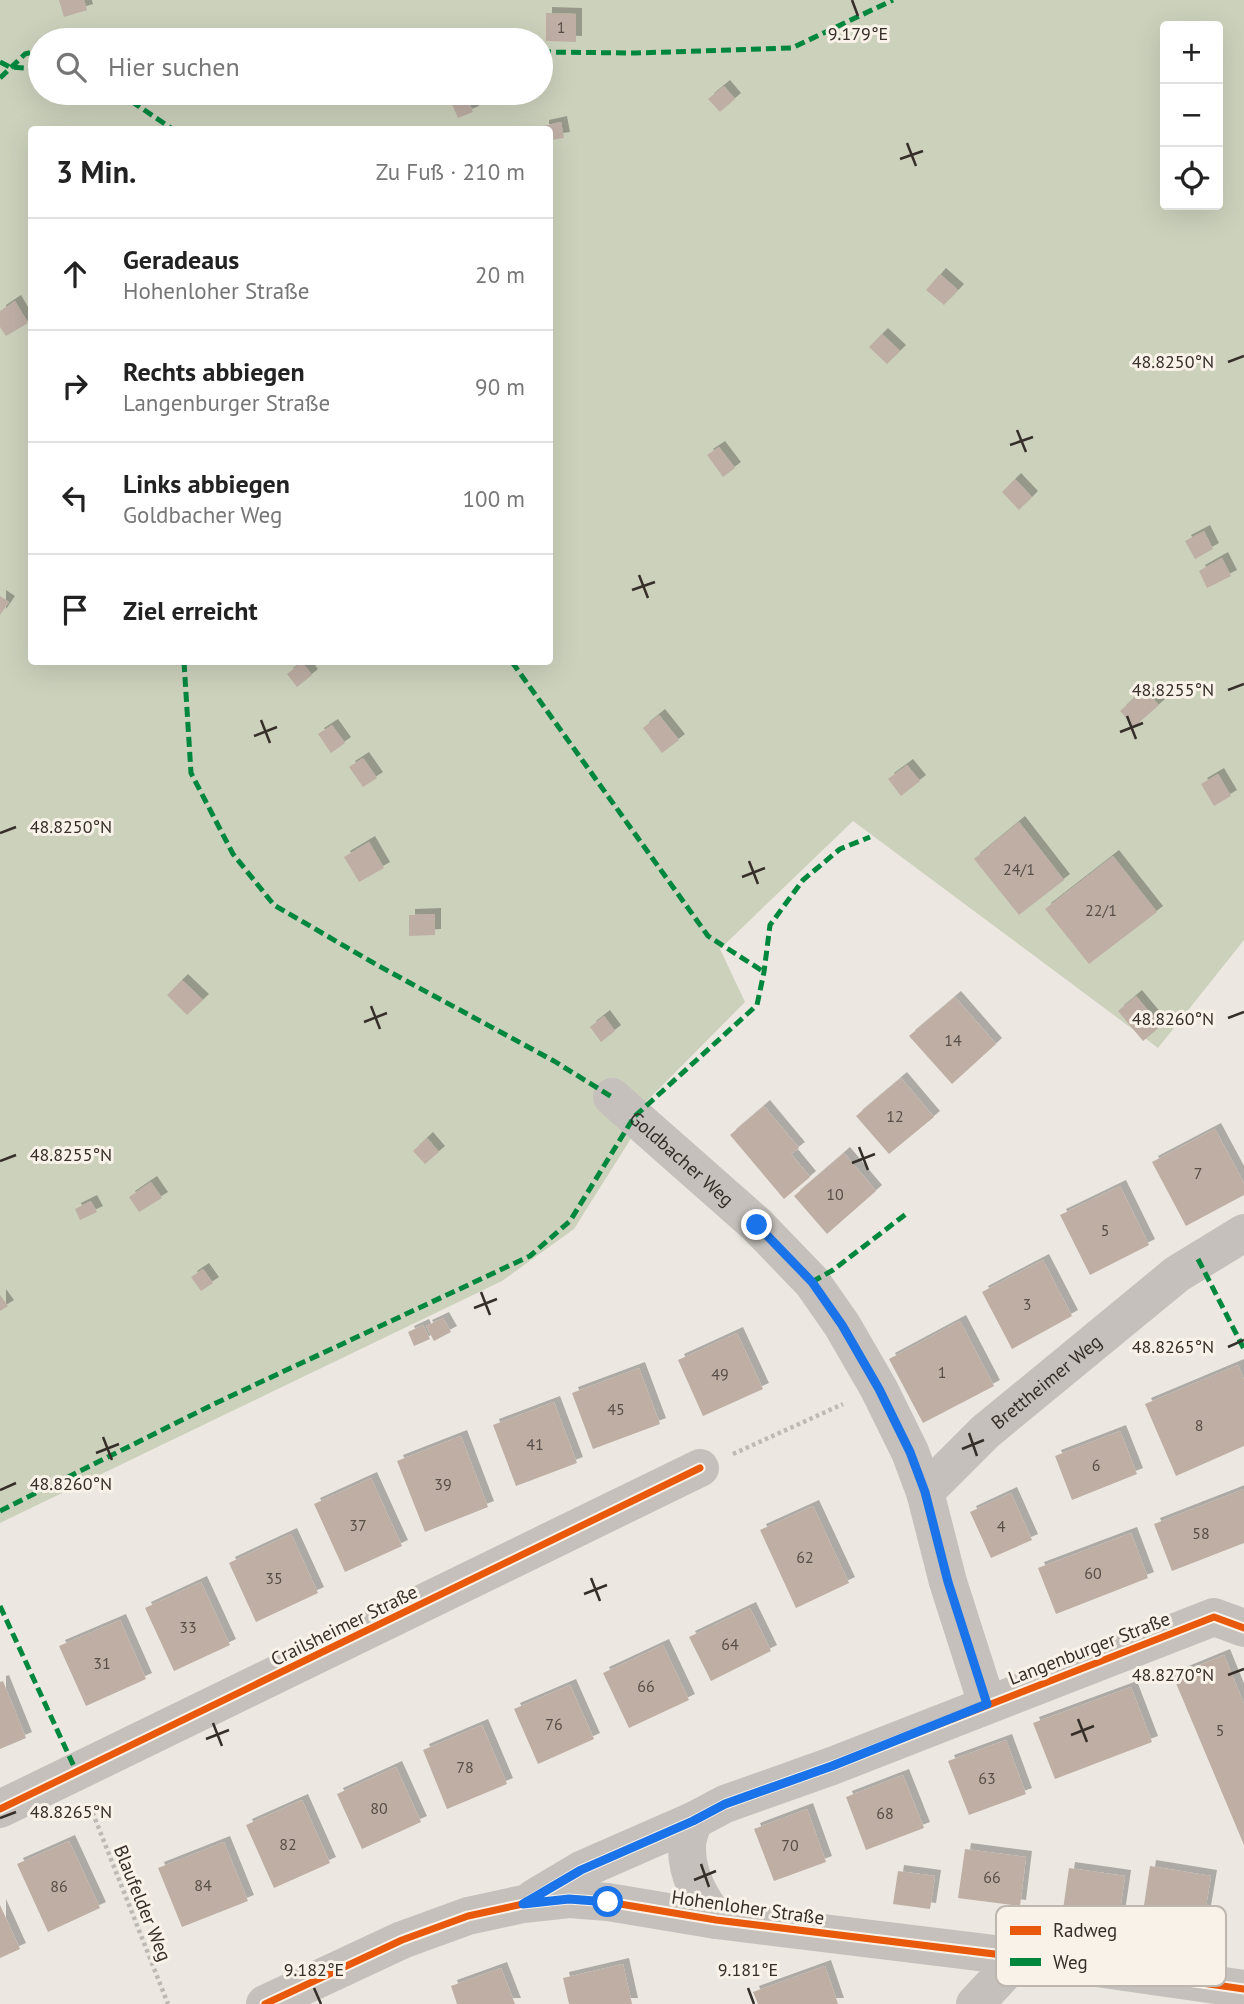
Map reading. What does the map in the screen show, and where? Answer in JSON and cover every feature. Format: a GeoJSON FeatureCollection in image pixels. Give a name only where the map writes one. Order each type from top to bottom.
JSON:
{"type":"FeatureCollection","features":[{"type":"Feature","properties":{"kind":"street","name":"Goldbacher Weg"},"geometry":{"type":"LineString","coordinates":[[612,1097],[757,1225],[812,1282],[842,1325],[879,1389],[910,1452],[925,1492],[948,1582],[987,1704]]}},
{"type":"Feature","properties":{"kind":"street","name":"Brettheimer Weg"},"geometry":{"type":"LineString","coordinates":[[925,1492],[985,1432],[1177,1273],[1244,1233]]}},
{"type":"Feature","properties":{"kind":"street","name":"Crailsheimer Straße"},"geometry":{"type":"LineString","coordinates":[[0,1809],[700,1468]]}},
{"type":"Feature","properties":{"kind":"street","name":"Langenburger Straße"},"geometry":{"type":"LineString","coordinates":[[523,1904],[581,1870],[693,1821],[725,1804],[832,1766],[1214,1617],[1244,1628]]}},
{"type":"Feature","properties":{"kind":"street","name":"Hohenloher Straße"},"geometry":{"type":"LineString","coordinates":[[693,1821],[686,1847],[691,1874],[698,1896],[716,1920]]}},
{"type":"Feature","properties":{"kind":"street","name":"Hohenloher Straße"},"geometry":{"type":"LineString","coordinates":[[265,2004],[402,1940],[468,1916],[523,1904],[569,1899],[996,1954]]}},
{"type":"Feature","properties":{"kind":"street"},"geometry":{"type":"LineString","coordinates":[[975,2004],[996,1982]]}},
{"type":"Feature","properties":{"kind":"street","name":"Hohenloher Straße"},"geometry":{"type":"LineString","coordinates":[[1223,1986],[1244,1989]]}},
{"type":"Feature","properties":{"kind":"path"},"geometry":{"type":"LineString","coordinates":[[700,1468],[879,1389]]}},
{"type":"Feature","properties":{"kind":"green space"},"geometry":{"type":"Polygon","coordinates":[[[0,0],[1244,0],[1244,940],[1158,1048],[853,821],[720,949],[745,1002],[642,1106],[630,1140],[574,1229],[502,1281],[0,1523],[0,0]]]}},
{"type":"Feature","properties":{"kind":"building"},"geometry":{"type":"Polygon","coordinates":[[[59,0],[84,0],[87,10],[64,17],[59,0]]]}},
{"type":"Feature","properties":{"kind":"building"},"geometry":{"type":"Polygon","coordinates":[[[546,13],[576,14],[576,42],[553,41],[553,28],[546,28],[546,13]]]}},
{"type":"Feature","properties":{"kind":"building"},"geometry":{"type":"Polygon","coordinates":[[[724,86],[735,99],[720,112],[708,99],[724,86]]]}},
{"type":"Feature","properties":{"kind":"building"},"geometry":{"type":"Polygon","coordinates":[[[452,105],[470,105],[473,112],[458,118],[452,105]]]}},
{"type":"Feature","properties":{"kind":"building"},"geometry":{"type":"Polygon","coordinates":[[[561,122],[564,138],[553,140],[553,126],[543,126],[561,122]]]}},
{"type":"Feature","properties":{"kind":"building"},"geometry":{"type":"Polygon","coordinates":[[[940,274],[958,290],[944,305],[926,290],[940,274]]]}},
{"type":"Feature","properties":{"kind":"building"},"geometry":{"type":"Polygon","coordinates":[[[15,301],[28,323],[6,336],[0,327],[0,311],[15,301]]]}},
{"type":"Feature","properties":{"kind":"building"},"geometry":{"type":"Polygon","coordinates":[[[882,334],[900,351],[887,364],[869,347],[882,334]]]}},
{"type":"Feature","properties":{"kind":"building"},"geometry":{"type":"Polygon","coordinates":[[[719,447],[735,468],[723,477],[707,455],[719,447]]]}},
{"type":"Feature","properties":{"kind":"building"},"geometry":{"type":"Polygon","coordinates":[[[1015,479],[1032,497],[1019,510],[1002,492],[1015,479]]]}},
{"type":"Feature","properties":{"kind":"building"},"geometry":{"type":"Polygon","coordinates":[[[1204,531],[1213,549],[1195,559],[1185,541],[1204,531]]]}},
{"type":"Feature","properties":{"kind":"building"},"geometry":{"type":"Polygon","coordinates":[[[1222,558],[1231,576],[1207,588],[1199,571],[1222,558]]]}},
{"type":"Feature","properties":{"kind":"building"},"geometry":{"type":"Polygon","coordinates":[[[0,596],[9,602],[0,615],[0,596]]]}},
{"type":"Feature","properties":{"kind":"building"},"geometry":{"type":"Polygon","coordinates":[[[298,665],[304,665],[312,675],[297,687],[287,674],[298,665]]]}},
{"type":"Feature","properties":{"kind":"building"},"geometry":{"type":"Polygon","coordinates":[[[1144,689],[1159,705],[1134,727],[1120,711],[1144,689]]]}},
{"type":"Feature","properties":{"kind":"building"},"geometry":{"type":"Polygon","coordinates":[[[659,715],[679,740],[662,753],[643,728],[659,715]]]}},
{"type":"Feature","properties":{"kind":"building"},"geometry":{"type":"Polygon","coordinates":[[[332,725],[345,743],[331,753],[318,734],[332,725]]]}},
{"type":"Feature","properties":{"kind":"building"},"geometry":{"type":"Polygon","coordinates":[[[363,758],[377,778],[363,787],[349,767],[363,758]]]}},
{"type":"Feature","properties":{"kind":"building"},"geometry":{"type":"Polygon","coordinates":[[[907,765],[920,781],[901,796],[888,779],[907,765]]]}},
{"type":"Feature","properties":{"kind":"building"},"geometry":{"type":"Polygon","coordinates":[[[1218,774],[1231,796],[1214,806],[1201,784],[1218,774]]]}},
{"type":"Feature","properties":{"kind":"building"},"geometry":{"type":"Polygon","coordinates":[[[1019,822],[1064,880],[1019,915],[974,859],[1019,822]]]}},
{"type":"Feature","properties":{"kind":"building"},"geometry":{"type":"Polygon","coordinates":[[[369,842],[384,868],[359,882],[344,857],[369,842]]]}},
{"type":"Feature","properties":{"kind":"building"},"geometry":{"type":"Polygon","coordinates":[[[1113,856],[1157,912],[1089,964],[1045,909],[1113,856]]]}},
{"type":"Feature","properties":{"kind":"building"},"geometry":{"type":"Polygon","coordinates":[[[435,914],[435,935],[409,936],[409,915],[435,914]]]}},
{"type":"Feature","properties":{"kind":"building"},"geometry":{"type":"Polygon","coordinates":[[[182,980],[203,1000],[187,1015],[167,995],[182,980]]]}},
{"type":"Feature","properties":{"kind":"building"},"geometry":{"type":"Polygon","coordinates":[[[1136,996],[1161,1026],[1143,1041],[1118,1011],[1136,996]]]}},
{"type":"Feature","properties":{"kind":"building"},"geometry":{"type":"Polygon","coordinates":[[[955,997],[996,1044],[952,1084],[909,1036],[955,997]]]}},
{"type":"Feature","properties":{"kind":"building"},"geometry":{"type":"Polygon","coordinates":[[[604,1016],[615,1031],[601,1042],[590,1027],[604,1016]]]}},
{"type":"Feature","properties":{"kind":"building"},"geometry":{"type":"Polygon","coordinates":[[[901,1078],[934,1117],[889,1154],[856,1116],[901,1078]]]}},
{"type":"Feature","properties":{"kind":"building"},"geometry":{"type":"Polygon","coordinates":[[[764,1106],[799,1148],[791,1154],[810,1177],[784,1199],[730,1135],[764,1106]]]}},
{"type":"Feature","properties":{"kind":"building"},"geometry":{"type":"Polygon","coordinates":[[[1215,1129],[1244,1183],[1244,1195],[1186,1226],[1152,1162],[1215,1129]]]}},
{"type":"Feature","properties":{"kind":"building"},"geometry":{"type":"Polygon","coordinates":[[[427,1138],[439,1152],[425,1164],[413,1151],[427,1138]]]}},
{"type":"Feature","properties":{"kind":"building"},"geometry":{"type":"Polygon","coordinates":[[[844,1153],[876,1191],[827,1234],[794,1196],[844,1153]]]}},
{"type":"Feature","properties":{"kind":"building"},"geometry":{"type":"Polygon","coordinates":[[[151,1182],[162,1198],[139,1212],[129,1197],[151,1182]]]}},
{"type":"Feature","properties":{"kind":"building"},"geometry":{"type":"Polygon","coordinates":[[[1120,1186],[1149,1245],[1090,1275],[1060,1215],[1120,1186]]]}},
{"type":"Feature","properties":{"kind":"building"},"geometry":{"type":"Polygon","coordinates":[[[91,1201],[97,1212],[80,1220],[75,1209],[91,1201]]]}},
{"type":"Feature","properties":{"kind":"building"},"geometry":{"type":"Polygon","coordinates":[[[1043,1260],[1072,1316],[1012,1349],[982,1292],[1043,1260]]]}},
{"type":"Feature","properties":{"kind":"building"},"geometry":{"type":"Polygon","coordinates":[[[203,1269],[213,1283],[201,1291],[191,1277],[203,1269]]]}},
{"type":"Feature","properties":{"kind":"building"},"geometry":{"type":"Polygon","coordinates":[[[0,1295],[8,1306],[0,1311],[0,1295]]]}},
{"type":"Feature","properties":{"kind":"building"},"geometry":{"type":"Polygon","coordinates":[[[443,1318],[451,1332],[434,1341],[426,1326],[443,1318]]]}},
{"type":"Feature","properties":{"kind":"building"},"geometry":{"type":"Polygon","coordinates":[[[960,1321],[994,1386],[923,1423],[889,1359],[960,1321]]]}},
{"type":"Feature","properties":{"kind":"building"},"geometry":{"type":"Polygon","coordinates":[[[423,1325],[430,1339],[414,1346],[408,1332],[423,1325]]]}},
{"type":"Feature","properties":{"kind":"building"},"geometry":{"type":"Polygon","coordinates":[[[737,1333],[763,1389],[703,1416],[678,1360],[737,1333]]]}},
{"type":"Feature","properties":{"kind":"building"},"geometry":{"type":"Polygon","coordinates":[[[1238,1365],[1244,1380],[1244,1446],[1176,1476],[1145,1404],[1238,1365]]]}},
{"type":"Feature","properties":{"kind":"building"},"geometry":{"type":"Polygon","coordinates":[[[639,1368],[660,1424],[593,1449],[572,1393],[639,1368]]]}},
{"type":"Feature","properties":{"kind":"building"},"geometry":{"type":"Polygon","coordinates":[[[554,1402],[577,1463],[516,1486],[493,1425],[554,1402]]]}},
{"type":"Feature","properties":{"kind":"building"},"geometry":{"type":"Polygon","coordinates":[[[1120,1431],[1137,1474],[1072,1500],[1055,1456],[1120,1431]]]}},
{"type":"Feature","properties":{"kind":"building"},"geometry":{"type":"Polygon","coordinates":[[[461,1436],[488,1507],[425,1532],[397,1461],[461,1436]]]}},
{"type":"Feature","properties":{"kind":"building"},"geometry":{"type":"Polygon","coordinates":[[[371,1478],[402,1546],[345,1572],[314,1504],[371,1478]]]}},
{"type":"Feature","properties":{"kind":"building"},"geometry":{"type":"Polygon","coordinates":[[[1244,1489],[1244,1543],[1172,1571],[1154,1524],[1244,1489]]]}},
{"type":"Feature","properties":{"kind":"building"},"geometry":{"type":"Polygon","coordinates":[[[1011,1493],[1032,1540],[991,1558],[970,1512],[1011,1493]]]}},
{"type":"Feature","properties":{"kind":"building"},"geometry":{"type":"Polygon","coordinates":[[[813,1506],[849,1583],[796,1608],[760,1530],[813,1506]]]}},
{"type":"Feature","properties":{"kind":"building"},"geometry":{"type":"Polygon","coordinates":[[[1131,1533],[1148,1578],[1056,1614],[1038,1568],[1131,1533]]]}},
{"type":"Feature","properties":{"kind":"building"},"geometry":{"type":"Polygon","coordinates":[[[291,1534],[318,1593],[256,1622],[229,1563],[291,1534]]]}},
{"type":"Feature","properties":{"kind":"building"},"geometry":{"type":"Polygon","coordinates":[[[201,1582],[230,1645],[174,1671],[145,1608],[201,1582]]]}},
{"type":"Feature","properties":{"kind":"building"},"geometry":{"type":"Polygon","coordinates":[[[750,1608],[771,1651],[711,1681],[689,1637],[750,1608]]]}},
{"type":"Feature","properties":{"kind":"building"},"geometry":{"type":"Polygon","coordinates":[[[120,1620],[146,1679],[86,1706],[59,1646],[120,1620]]]}},
{"type":"Feature","properties":{"kind":"building"},"geometry":{"type":"Polygon","coordinates":[[[663,1645],[689,1700],[629,1728],[603,1673],[663,1645]]]}},
{"type":"Feature","properties":{"kind":"building"},"geometry":{"type":"Polygon","coordinates":[[[1224,1655],[1244,1704],[1244,1845],[1173,1676],[1224,1655]]]}},
{"type":"Feature","properties":{"kind":"building"},"geometry":{"type":"Polygon","coordinates":[[[3,1681],[26,1738],[0,1749],[0,1682],[3,1681]]]}},
{"type":"Feature","properties":{"kind":"building"},"geometry":{"type":"Polygon","coordinates":[[[570,1685],[594,1739],[538,1764],[514,1709],[570,1685]]]}},
{"type":"Feature","properties":{"kind":"building"},"geometry":{"type":"Polygon","coordinates":[[[1131,1687],[1152,1742],[1055,1779],[1033,1723],[1131,1687]]]}},
{"type":"Feature","properties":{"kind":"building"},"geometry":{"type":"Polygon","coordinates":[[[482,1725],[507,1784],[447,1809],[423,1750],[482,1725]]]}},
{"type":"Feature","properties":{"kind":"building"},"geometry":{"type":"Polygon","coordinates":[[[1006,1740],[1026,1794],[969,1815],[948,1761],[1006,1740]]]}},
{"type":"Feature","properties":{"kind":"building"},"geometry":{"type":"Polygon","coordinates":[[[396,1767],[421,1822],[362,1849],[337,1794],[396,1767]]]}},
{"type":"Feature","properties":{"kind":"building"},"geometry":{"type":"Polygon","coordinates":[[[903,1775],[924,1828],[866,1850],[846,1797],[903,1775]]]}},
{"type":"Feature","properties":{"kind":"building"},"geometry":{"type":"Polygon","coordinates":[[[302,1800],[330,1863],[274,1888],[246,1825],[302,1800]]]}},
{"type":"Feature","properties":{"kind":"building"},"geometry":{"type":"Polygon","coordinates":[[[807,1809],[826,1862],[774,1881],[754,1829],[807,1809]]]}},
{"type":"Feature","properties":{"kind":"building"},"geometry":{"type":"Polygon","coordinates":[[[69,1841],[100,1908],[48,1932],[17,1864],[69,1841]]]}},
{"type":"Feature","properties":{"kind":"building"},"geometry":{"type":"Polygon","coordinates":[[[224,1842],[248,1901],[182,1927],[158,1868],[224,1842]]]}},
{"type":"Feature","properties":{"kind":"building"},"geometry":{"type":"Polygon","coordinates":[[[965,1849],[1026,1857],[1020,1906],[958,1898],[965,1849]]]}},
{"type":"Feature","properties":{"kind":"building"},"geometry":{"type":"Polygon","coordinates":[[[1150,1866],[1211,1876],[1206,1906],[1144,1906],[1150,1866]]]}},
{"type":"Feature","properties":{"kind":"building"},"geometry":{"type":"Polygon","coordinates":[[[1069,1868],[1125,1876],[1121,1906],[1063,1906],[1069,1868]]]}},
{"type":"Feature","properties":{"kind":"building"},"geometry":{"type":"Polygon","coordinates":[[[898,1871],[935,1876],[930,1909],[893,1904],[898,1871]]]}},
{"type":"Feature","properties":{"kind":"building"},"geometry":{"type":"Polygon","coordinates":[[[0,1905],[20,1949],[0,1958],[0,1905]]]}},
{"type":"Feature","properties":{"kind":"building"},"geometry":{"type":"Polygon","coordinates":[[[623,1964],[632,2004],[569,2004],[563,1978],[623,1964]]]}},
{"type":"Feature","properties":{"kind":"building"},"geometry":{"type":"Polygon","coordinates":[[[825,1966],[838,2004],[758,2004],[753,1992],[825,1966]]]}},
{"type":"Feature","properties":{"kind":"building"},"geometry":{"type":"Polygon","coordinates":[[[501,1968],[515,2004],[457,2004],[451,1986],[501,1968]]]}},
{"type":"Feature","properties":{"kind":"marked path"},"geometry":{"type":"LineString","coordinates":[[553,52],[636,53],[792,48],[893,0]]}},
{"type":"Feature","properties":{"kind":"marked path"},"geometry":{"type":"LineString","coordinates":[[0,78],[28,53]]}},
{"type":"Feature","properties":{"kind":"marked path"},"geometry":{"type":"LineString","coordinates":[[0,62],[10,67],[28,68]]}},
{"type":"Feature","properties":{"kind":"marked path"},"geometry":{"type":"LineString","coordinates":[[137,105],[168,126]]}},
{"type":"Feature","properties":{"kind":"marked path"},"geometry":{"type":"LineString","coordinates":[[184,665],[191,773],[233,854],[274,905],[377,965],[554,1061],[612,1097]]}},
{"type":"Feature","properties":{"kind":"marked path"},"geometry":{"type":"LineString","coordinates":[[514,665],[708,936],[764,972]]}},
{"type":"Feature","properties":{"kind":"marked path"},"geometry":{"type":"LineString","coordinates":[[0,1511],[216,1403],[530,1256],[570,1221],[634,1117],[757,1005],[770,925],[803,880],[840,849],[870,837]]}},
{"type":"Feature","properties":{"kind":"marked path"},"geometry":{"type":"LineString","coordinates":[[812,1282],[833,1270],[906,1214]]}},
{"type":"Feature","properties":{"kind":"marked path"},"geometry":{"type":"LineString","coordinates":[[1198,1259],[1244,1349]]}},
{"type":"Feature","properties":{"kind":"marked path"},"geometry":{"type":"LineString","coordinates":[[0,1606],[77,1773]]}},
{"type":"Feature","properties":{"kind":"cycle path"},"geometry":{"type":"LineString","coordinates":[[0,1809],[700,1468]]}},
{"type":"Feature","properties":{"kind":"cycle path"},"geometry":{"type":"LineString","coordinates":[[529,1901],[581,1870],[693,1821],[725,1804],[832,1766],[1214,1617],[1244,1628]]}},
{"type":"Feature","properties":{"kind":"cycle path"},"geometry":{"type":"LineString","coordinates":[[265,2004],[402,1940],[468,1916],[523,1904],[569,1899],[996,1954]]}},
{"type":"Feature","properties":{"kind":"cycle path"},"geometry":{"type":"LineString","coordinates":[[1223,1986],[1244,1989]]}},
{"type":"Feature","properties":{"kind":"route"},"geometry":{"type":"LineString","coordinates":[[608,1902],[569,1899],[523,1904],[581,1870],[693,1821],[725,1804],[832,1766],[987,1704],[948,1582],[925,1492],[910,1452],[879,1389],[842,1325],[812,1282],[757,1225]]}}]}
